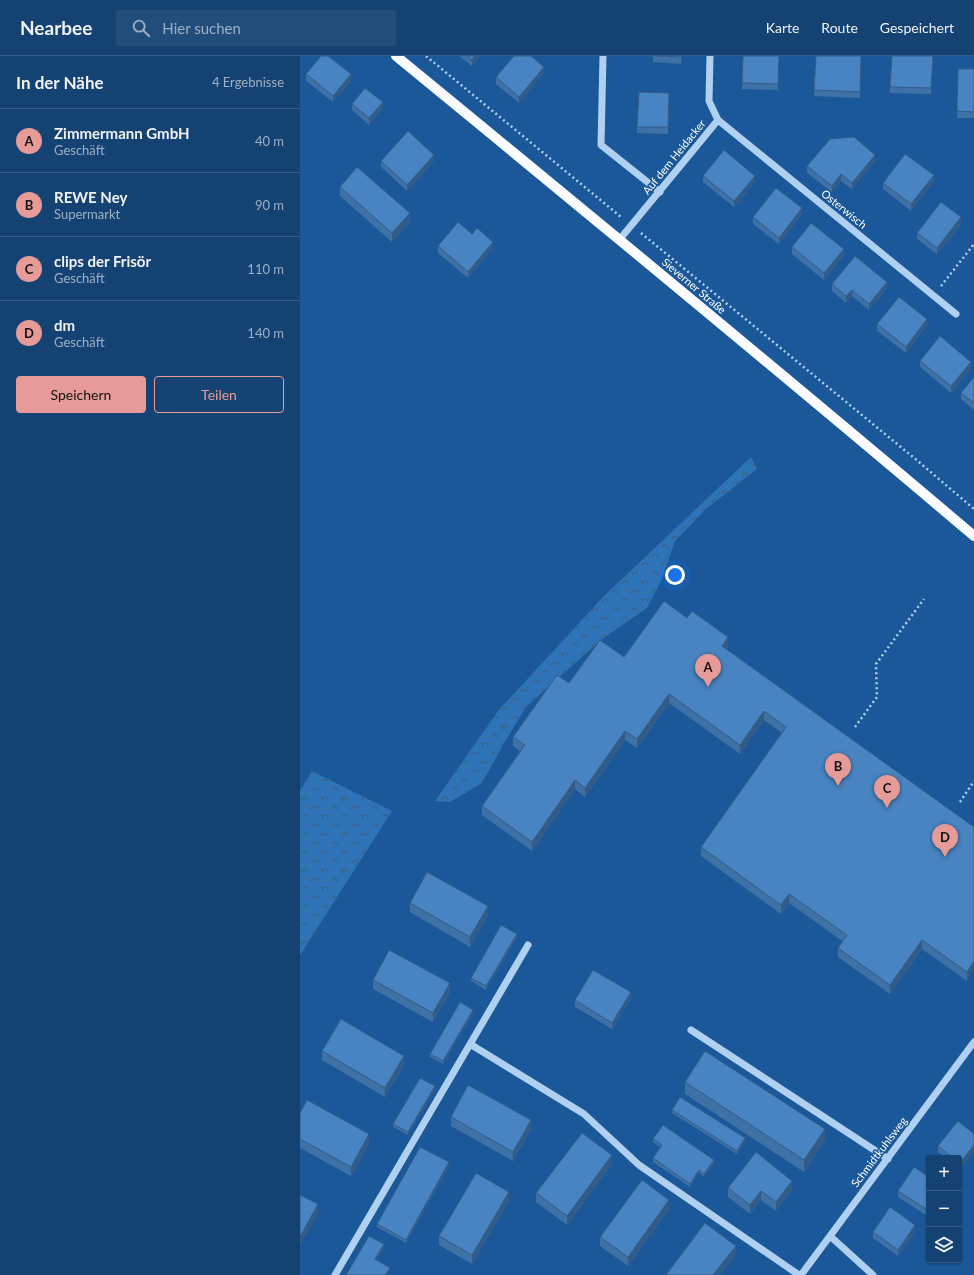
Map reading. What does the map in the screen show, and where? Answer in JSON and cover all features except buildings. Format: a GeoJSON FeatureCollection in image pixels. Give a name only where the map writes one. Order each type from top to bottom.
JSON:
{"type":"FeatureCollection","features":[{"type":"Feature","properties":{"kind":"main road","name":"Sieverner Straße"},"geometry":{"type":"LineString","coordinates":[[396,56],[861,440],[974,536]]}},
{"type":"Feature","properties":{"kind":"street"},"geometry":{"type":"LineString","coordinates":[[603,56],[601,145],[660,192]]}},
{"type":"Feature","properties":{"kind":"street","name":"Auf dem Heidacker"},"geometry":{"type":"LineString","coordinates":[[620,240],[718,120],[709,101],[710,56]]}},
{"type":"Feature","properties":{"kind":"street","name":"Osterwisch"},"geometry":{"type":"LineString","coordinates":[[718,120],[956,314]]}},
{"type":"Feature","properties":{"kind":"street"},"geometry":{"type":"LineString","coordinates":[[335,1275],[528,945]]}},
{"type":"Feature","properties":{"kind":"street"},"geometry":{"type":"LineString","coordinates":[[691,1030],[888,1159]]}},
{"type":"Feature","properties":{"kind":"street","name":"Schmidtkuhlsweg"},"geometry":{"type":"LineString","coordinates":[[800,1275],[974,1042]]}},
{"type":"Feature","properties":{"kind":"street"},"geometry":{"type":"LineString","coordinates":[[470,1044],[584,1114],[639,1165],[800,1275]]}},
{"type":"Feature","properties":{"kind":"street"},"geometry":{"type":"LineString","coordinates":[[830,1236],[874,1275]]}},
{"type":"Feature","properties":{"kind":"path"},"geometry":{"type":"LineString","coordinates":[[426,56],[913,457],[974,509]]}},
{"type":"Feature","properties":{"kind":"path"},"geometry":{"type":"LineString","coordinates":[[933,295],[974,244]]}},
{"type":"Feature","properties":{"kind":"path"},"geometry":{"type":"LineString","coordinates":[[855,726],[877,696],[876,664],[924,599]]}},
{"type":"Feature","properties":{"kind":"path"},"geometry":{"type":"LineString","coordinates":[[960,802],[974,781]]}},
{"type":"Feature","properties":{"kind":"green space"},"geometry":{"type":"Polygon","coordinates":[[[751,457],[757,469],[707,508],[675,541],[661,581],[647,608],[601,640],[526,707],[482,783],[450,802],[435,801],[498,711],[603,597],[751,457]]]}},
{"type":"Feature","properties":{"kind":"green space"},"geometry":{"type":"Polygon","coordinates":[[[312,771],[392,811],[300,955],[300,791],[312,771]]]}},
{"type":"Feature","properties":{"kind":"place","name":"Zimmermann GmbH"},"geometry":{"type":"Point","coordinates":[708,687]}},
{"type":"Feature","properties":{"kind":"place","name":"REWE Ney"},"geometry":{"type":"Point","coordinates":[838,786]}},
{"type":"Feature","properties":{"kind":"place","name":"clips der Frisör"},"geometry":{"type":"Point","coordinates":[887,808]}},
{"type":"Feature","properties":{"kind":"place","name":"dm"},"geometry":{"type":"Point","coordinates":[945,857]}}]}
